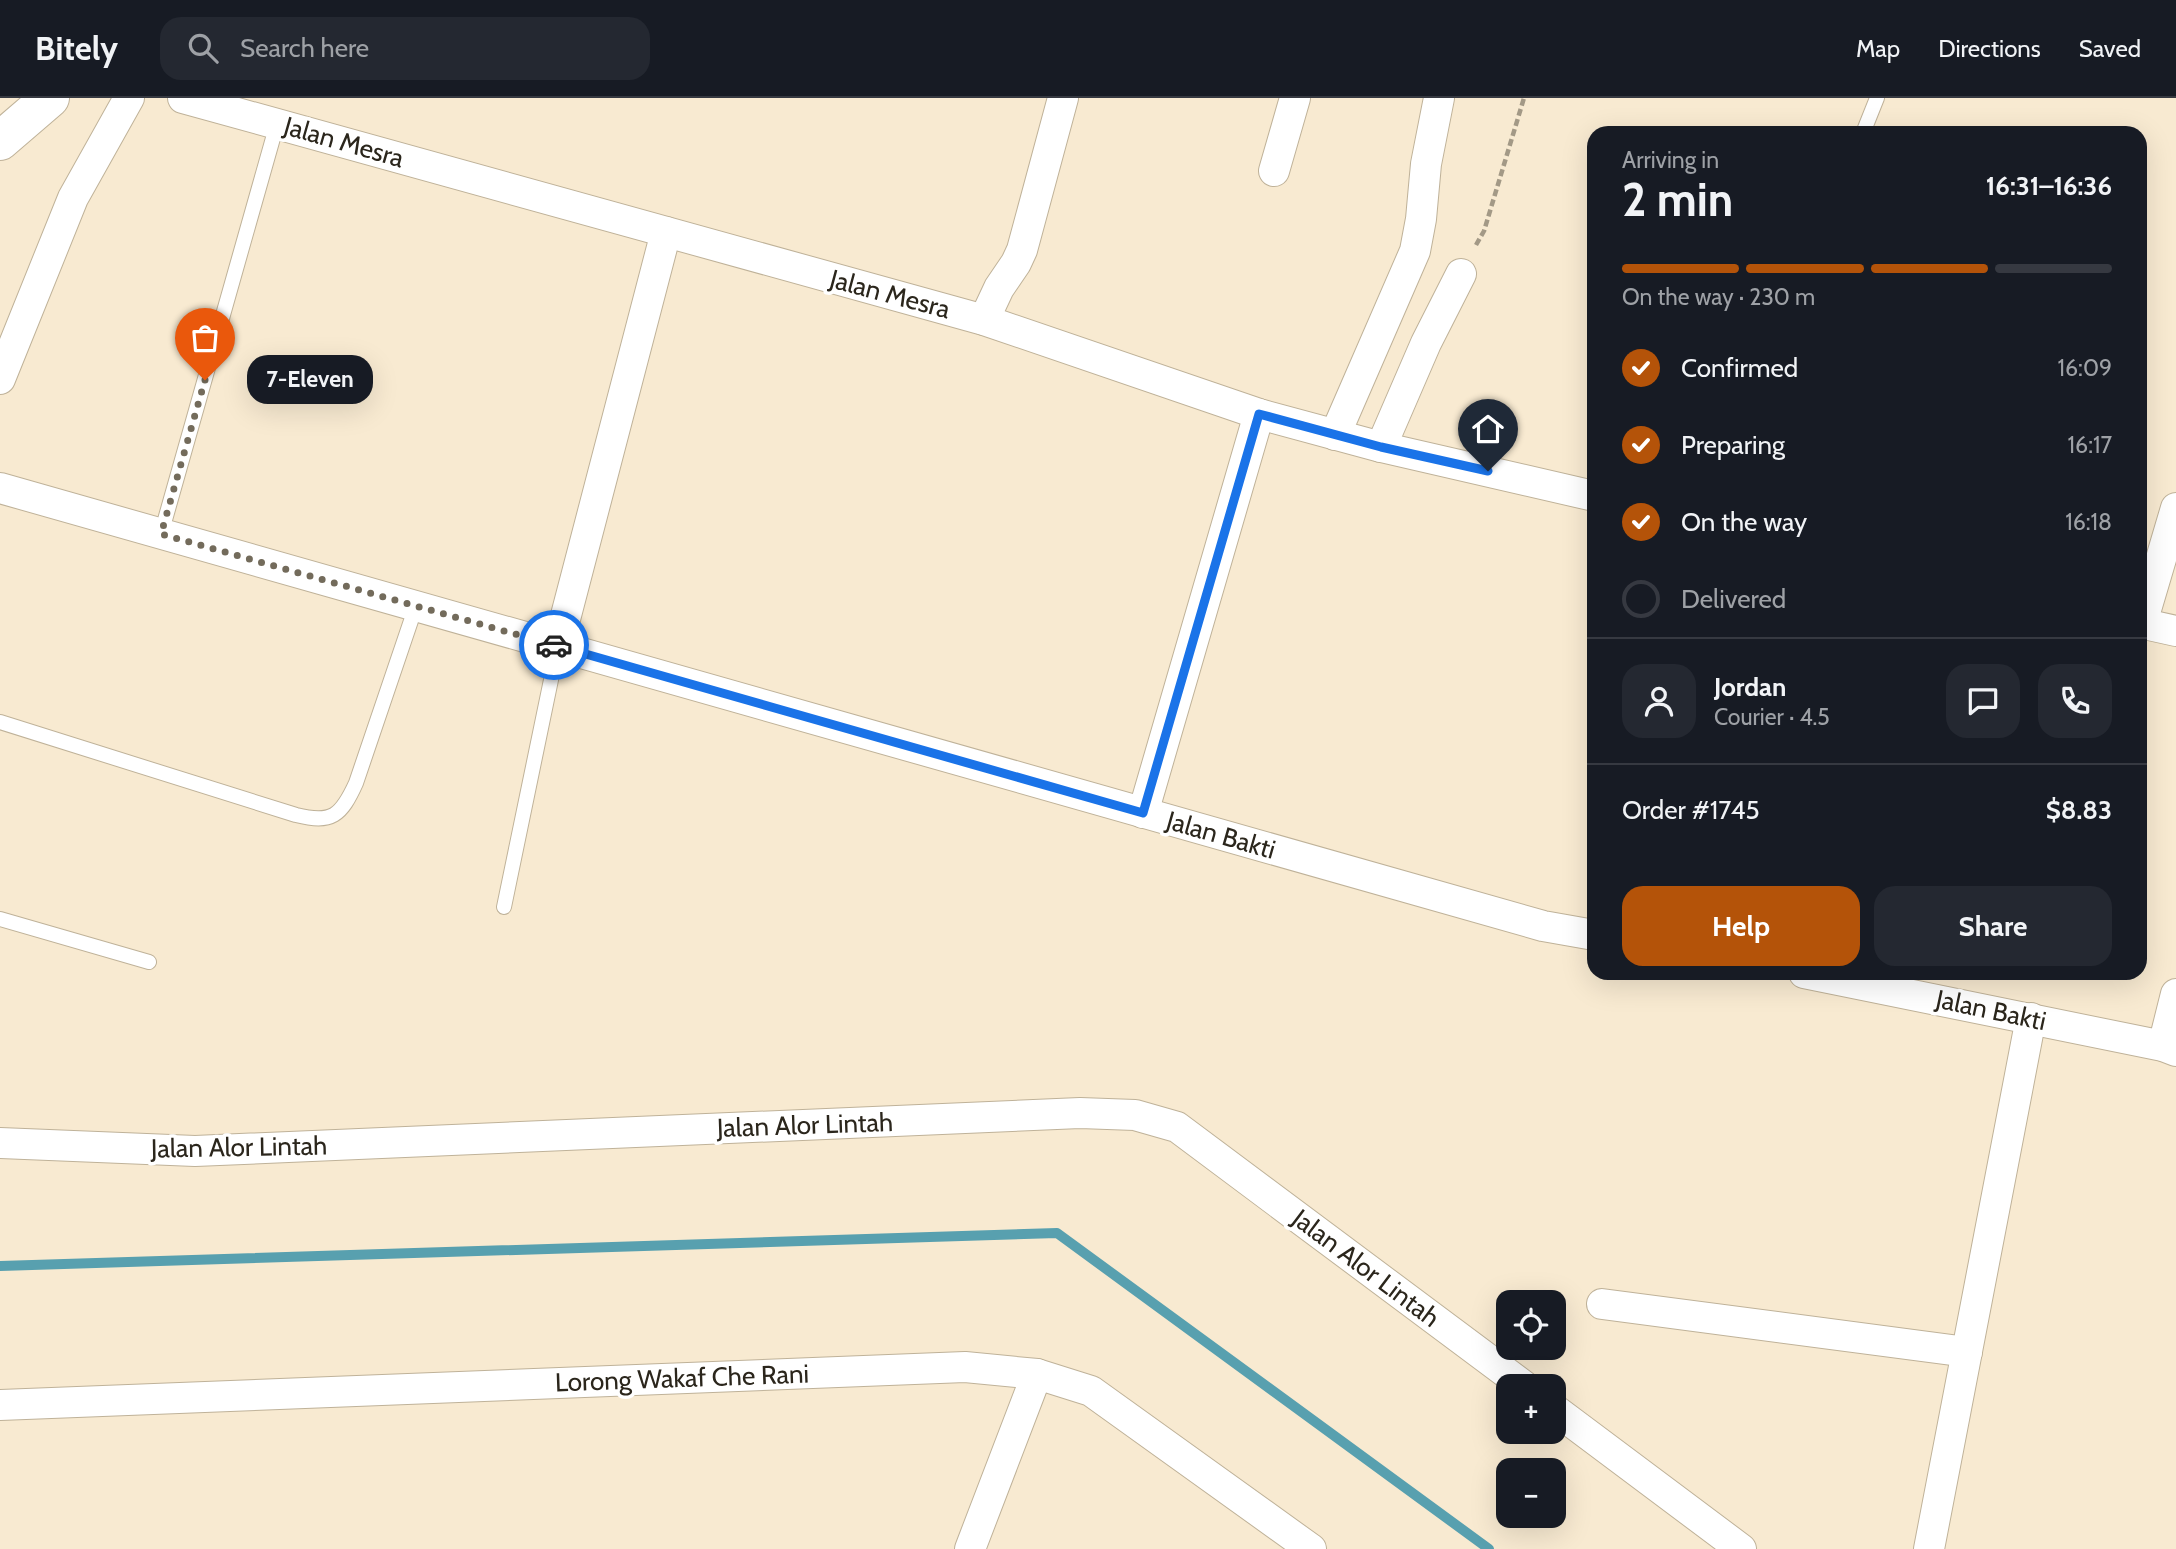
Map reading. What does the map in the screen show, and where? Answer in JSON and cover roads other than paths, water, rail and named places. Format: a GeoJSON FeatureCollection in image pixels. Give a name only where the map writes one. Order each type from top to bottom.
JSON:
{"type":"FeatureCollection","features":[{"type":"Feature","properties":{"kind":"main road"},"geometry":{"type":"LineString","coordinates":[[0,141],[50,98]]}},
{"type":"Feature","properties":{"kind":"street"},"geometry":{"type":"LineString","coordinates":[[0,379],[74,198],[129,98]]}},
{"type":"Feature","properties":{"kind":"street","name":"Jalan Mesra"},"geometry":{"type":"LineString","coordinates":[[183,98],[984,320],[1259,414],[1381,447],[1587,494]]}},
{"type":"Feature","properties":{"kind":"street"},"geometry":{"type":"LineString","coordinates":[[984,320],[1022,250],[1063,98]]}},
{"type":"Feature","properties":{"kind":"street"},"geometry":{"type":"LineString","coordinates":[[1274,171],[1295,98]]}},
{"type":"Feature","properties":{"kind":"street"},"geometry":{"type":"LineString","coordinates":[[1335,435],[1415,251],[1426,164],[1439,98]]}},
{"type":"Feature","properties":{"kind":"street"},"geometry":{"type":"LineString","coordinates":[[558,646],[666,232]]}},
{"type":"Feature","properties":{"kind":"street"},"geometry":{"type":"LineString","coordinates":[[1381,447],[1426,343],[1461,274]]}},
{"type":"Feature","properties":{"kind":"street"},"geometry":{"type":"LineString","coordinates":[[1143,813],[1259,414]]}},
{"type":"Feature","properties":{"kind":"street","name":"Jalan Bakti"},"geometry":{"type":"LineString","coordinates":[[0,488],[1543,926],[1587,934]]}},
{"type":"Feature","properties":{"kind":"street"},"geometry":{"type":"LineString","coordinates":[[2147,603],[2176,509]]}},
{"type":"Feature","properties":{"kind":"street"},"geometry":{"type":"LineString","coordinates":[[2147,624],[2176,631]]}},
{"type":"Feature","properties":{"kind":"street","name":"Jalan Bakti"},"geometry":{"type":"LineString","coordinates":[[1866,980],[2169,1049]]}},
{"type":"Feature","properties":{"kind":"street"},"geometry":{"type":"LineString","coordinates":[[2169,1049],[2176,994]]}},
{"type":"Feature","properties":{"kind":"street"},"geometry":{"type":"LineString","coordinates":[[1929,1549],[2031,1018]]}},
{"type":"Feature","properties":{"kind":"street","name":"Jalan Alor Lintah"},"geometry":{"type":"LineString","coordinates":[[0,1143],[195,1151],[1067,1113],[1135,1115],[1177,1127],[1508,1374]]}},
{"type":"Feature","properties":{"kind":"street"},"geometry":{"type":"LineString","coordinates":[[1602,1304],[1967,1352]]}},
{"type":"Feature","properties":{"kind":"street","name":"Lorong Wakaf Che Rani"},"geometry":{"type":"LineString","coordinates":[[0,1405],[965,1367],[1037,1374],[1091,1391],[1311,1549]]}},
{"type":"Feature","properties":{"kind":"street"},"geometry":{"type":"LineString","coordinates":[[970,1549],[1037,1374]]}},
{"type":"Feature","properties":{"kind":"street"},"geometry":{"type":"LineString","coordinates":[[1566,1418],[1741,1549]]}},
{"type":"Feature","properties":{"kind":"lane"},"geometry":{"type":"LineString","coordinates":[[1866,126],[1877,98]]}},
{"type":"Feature","properties":{"kind":"lane"},"geometry":{"type":"LineString","coordinates":[[161,534],[277,124]]}},
{"type":"Feature","properties":{"kind":"lane"},"geometry":{"type":"LineString","coordinates":[[0,723],[296,815],[316,820],[333,817],[345,806],[356,783],[416,606]]}},
{"type":"Feature","properties":{"kind":"lane"},"geometry":{"type":"LineString","coordinates":[[504,907],[558,646]]}},
{"type":"Feature","properties":{"kind":"lane"},"geometry":{"type":"LineString","coordinates":[[0,919],[149,962]]}},
{"type":"Feature","properties":{"kind":"waterway"},"geometry":{"type":"LineString","coordinates":[[0,1266],[1057,1233],[1489,1549]]}},
{"type":"Feature","properties":{"kind":"place","name":"7-Eleven"},"geometry":{"type":"Point","coordinates":[205,380]}}]}
